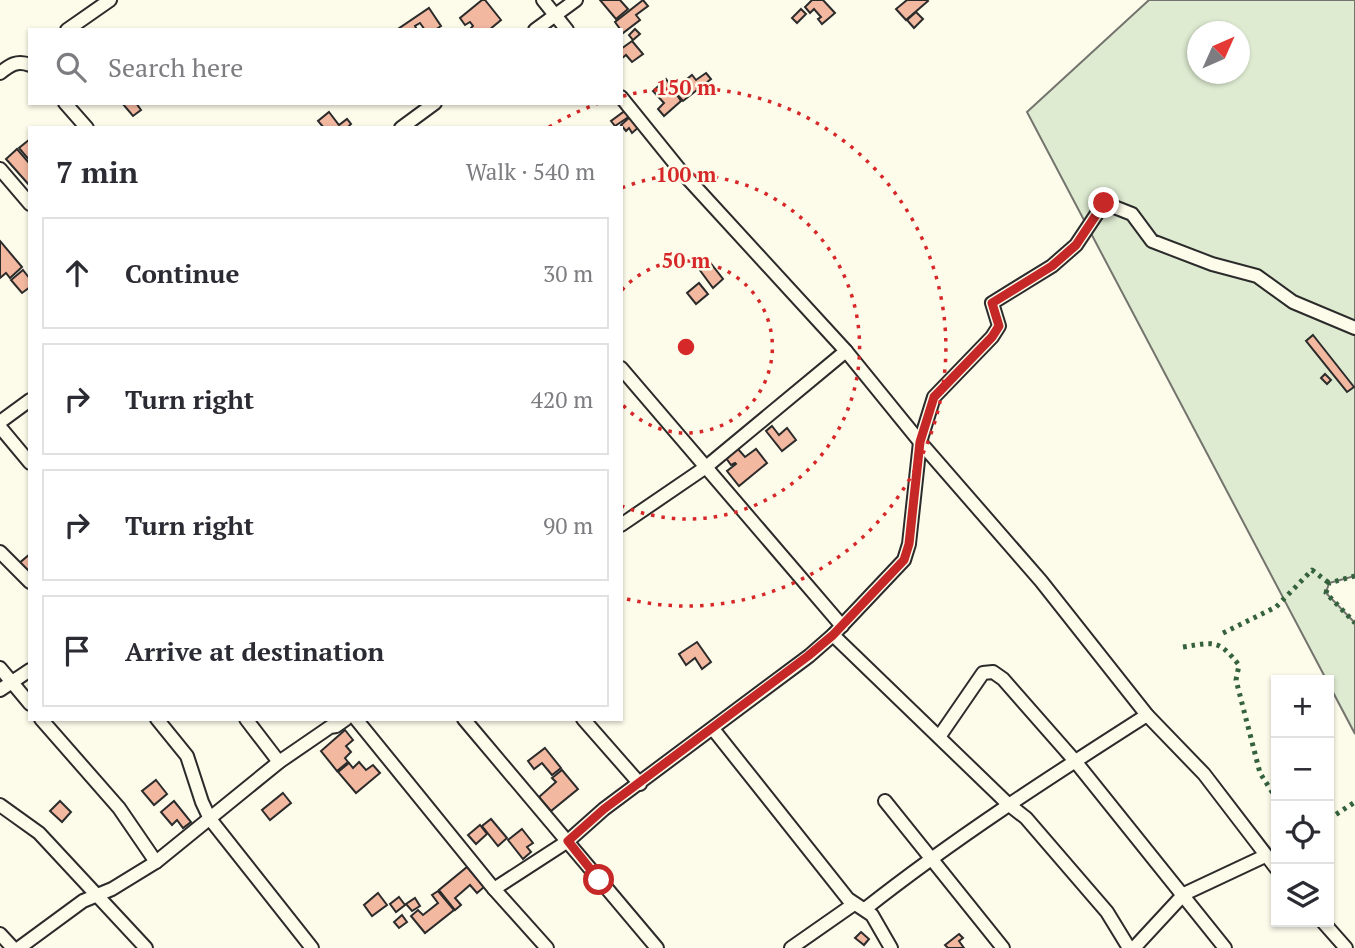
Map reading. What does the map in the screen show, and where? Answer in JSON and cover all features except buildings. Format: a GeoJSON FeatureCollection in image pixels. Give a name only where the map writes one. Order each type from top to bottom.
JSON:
{"type":"FeatureCollection","features":[{"type":"Feature","properties":{"kind":"street"},"geometry":{"type":"LineString","coordinates":[[70,28],[110,0]]}},
{"type":"Feature","properties":{"kind":"street"},"geometry":{"type":"LineString","coordinates":[[543,0],[565,28]]}},
{"type":"Feature","properties":{"kind":"street"},"geometry":{"type":"LineString","coordinates":[[538,28],[576,0]]}},
{"type":"Feature","properties":{"kind":"street"},"geometry":{"type":"LineString","coordinates":[[0,73],[13,64],[27,61]]}},
{"type":"Feature","properties":{"kind":"street"},"geometry":{"type":"LineString","coordinates":[[623,99],[680,170],[846,351],[920,442],[1041,582],[1147,715],[1203,774],[1272,864]]}},
{"type":"Feature","properties":{"kind":"street"},"geometry":{"type":"LineString","coordinates":[[67,105],[85,126]]}},
{"type":"Feature","properties":{"kind":"street"},"geometry":{"type":"LineString","coordinates":[[409,126],[433,105]]}},
{"type":"Feature","properties":{"kind":"street"},"geometry":{"type":"LineString","coordinates":[[0,169],[28,202]]}},
{"type":"Feature","properties":{"kind":"street"},"geometry":{"type":"LineString","coordinates":[[495,889],[568,841],[604,809],[713,729],[837,631],[904,560],[908,553],[920,442],[934,397],[992,337],[999,326],[992,303],[1052,266],[1076,245],[1104,203],[1132,214],[1152,241],[1212,264],[1257,276],[1293,302],[1355,328]]}},
{"type":"Feature","properties":{"kind":"street"},"geometry":{"type":"LineString","coordinates":[[623,525],[706,467],[846,351]]}},
{"type":"Feature","properties":{"kind":"street"},"geometry":{"type":"LineString","coordinates":[[623,370],[706,467],[837,631],[939,737],[1026,818],[1107,912],[1132,948],[1184,894],[1265,856]]}},
{"type":"Feature","properties":{"kind":"street"},"geometry":{"type":"LineString","coordinates":[[28,402],[0,425],[28,460]]}},
{"type":"Feature","properties":{"kind":"street"},"geometry":{"type":"LineString","coordinates":[[0,552],[28,580]]}},
{"type":"Feature","properties":{"kind":"street"},"geometry":{"type":"LineString","coordinates":[[0,668],[28,702]]}},
{"type":"Feature","properties":{"kind":"street"},"geometry":{"type":"LineString","coordinates":[[0,690],[28,671]]}},
{"type":"Feature","properties":{"kind":"street"},"geometry":{"type":"LineString","coordinates":[[939,737],[983,673],[993,672],[1003,679],[1075,761],[1225,948]]}},
{"type":"Feature","properties":{"kind":"street"},"geometry":{"type":"LineString","coordinates":[[791,948],[860,907],[1008,804],[1147,715]]}},
{"type":"Feature","properties":{"kind":"street"},"geometry":{"type":"LineString","coordinates":[[43,721],[119,808],[156,862]]}},
{"type":"Feature","properties":{"kind":"street"},"geometry":{"type":"LineString","coordinates":[[159,721],[187,756],[210,819],[312,948]]}},
{"type":"Feature","properties":{"kind":"street"},"geometry":{"type":"LineString","coordinates":[[248,721],[279,762]]}},
{"type":"Feature","properties":{"kind":"street"},"geometry":{"type":"LineString","coordinates":[[19,948],[83,901],[99,895],[156,862],[279,762],[343,721]]}},
{"type":"Feature","properties":{"kind":"street"},"geometry":{"type":"LineString","coordinates":[[358,721],[495,889],[547,948]]}},
{"type":"Feature","properties":{"kind":"street"},"geometry":{"type":"LineString","coordinates":[[466,721],[657,948]]}},
{"type":"Feature","properties":{"kind":"street"},"geometry":{"type":"LineString","coordinates":[[585,721],[640,784]]}},
{"type":"Feature","properties":{"kind":"street"},"geometry":{"type":"LineString","coordinates":[[713,729],[843,893],[872,915],[891,948]]}},
{"type":"Feature","properties":{"kind":"street"},"geometry":{"type":"LineString","coordinates":[[885,801],[1003,948]]}},
{"type":"Feature","properties":{"kind":"street"},"geometry":{"type":"LineString","coordinates":[[0,805],[38,833],[146,948]]}},
{"type":"Feature","properties":{"kind":"street"},"geometry":{"type":"LineString","coordinates":[[1327,927],[1346,948]]}},
{"type":"Feature","properties":{"kind":"street"},"geometry":{"type":"LineString","coordinates":[[0,934],[13,948]]}},
{"type":"Feature","properties":{"kind":"green space"},"geometry":{"type":"Polygon","coordinates":[[[1149,0],[1355,0],[1355,576],[1329,583],[1326,593],[1355,623],[1355,734],[1334,694],[1334,675],[1324,675],[1027,112],[1149,0]]]}},
{"type":"Feature","properties":{"kind":"hedge"},"geometry":{"type":"LineString","coordinates":[[1223,633],[1276,607],[1312,570],[1329,583]]}},
{"type":"Feature","properties":{"kind":"hedge"},"geometry":{"type":"LineString","coordinates":[[1355,576],[1329,583],[1326,593],[1355,623]]}},
{"type":"Feature","properties":{"kind":"hedge"},"geometry":{"type":"LineString","coordinates":[[1183,647],[1215,644],[1239,665],[1236,680],[1260,773],[1271,790]]}},
{"type":"Feature","properties":{"kind":"hedge"},"geometry":{"type":"LineString","coordinates":[[1334,816],[1355,802]]}},
{"type":"Feature","properties":{"kind":"route"},"geometry":{"type":"LineString","coordinates":[[599,880],[568,841],[604,809],[808,656],[833,635],[904,560],[908,553],[920,442],[934,397],[992,337],[999,326],[992,303],[1052,266],[1076,245],[1104,203]]}}]}
